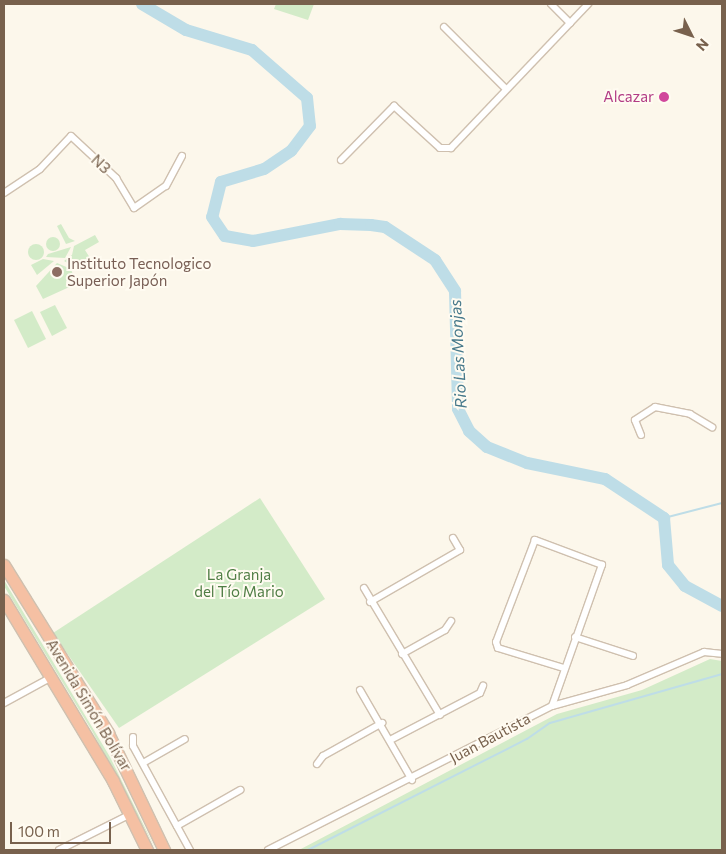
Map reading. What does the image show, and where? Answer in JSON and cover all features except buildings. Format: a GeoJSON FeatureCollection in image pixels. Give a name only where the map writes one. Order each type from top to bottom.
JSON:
{"type":"FeatureCollection","features":[{"type":"Feature","properties":{"kind":"highway","name":"Avenida Simón Bolívar"},"geometry":{"type":"LineString","coordinates":[[4,565],[131,774],[164,850]]}},
{"type":"Feature","properties":{"kind":"highway","name":"Avenida Simón Bolívar"},"geometry":{"type":"LineString","coordinates":[[4,600],[131,814],[147,850]]}},
{"type":"Feature","properties":{"kind":"street"},"geometry":{"type":"LineString","coordinates":[[551,4],[570,22]]}},
{"type":"Feature","properties":{"kind":"street"},"geometry":{"type":"LineString","coordinates":[[342,160],[394,106],[440,148],[449,149],[505,88],[588,4]]}},
{"type":"Feature","properties":{"kind":"street"},"geometry":{"type":"LineString","coordinates":[[444,27],[505,88]]}},
{"type":"Feature","properties":{"kind":"street","name":"N3"},"geometry":{"type":"LineString","coordinates":[[4,193],[40,170],[71,136],[116,178],[134,208],[166,186],[182,156]]}},
{"type":"Feature","properties":{"kind":"street"},"geometry":{"type":"LineString","coordinates":[[640,435],[635,420],[643,411],[655,407],[690,414],[712,427]]}},
{"type":"Feature","properties":{"kind":"street"},"geometry":{"type":"LineString","coordinates":[[370,602],[460,550],[453,538]]}},
{"type":"Feature","properties":{"kind":"street"},"geometry":{"type":"LineString","coordinates":[[552,706],[601,563],[535,540],[496,642],[498,648],[564,668]]}},
{"type":"Feature","properties":{"kind":"street"},"geometry":{"type":"LineString","coordinates":[[364,588],[370,602],[440,715]]}},
{"type":"Feature","properties":{"kind":"street"},"geometry":{"type":"LineString","coordinates":[[402,654],[445,630],[451,621]]}},
{"type":"Feature","properties":{"kind":"street"},"geometry":{"type":"LineString","coordinates":[[575,637],[633,656]]}},
{"type":"Feature","properties":{"kind":"street","name":"Juan Bautista"},"geometry":{"type":"LineString","coordinates":[[268,850],[412,780],[552,706],[627,685],[704,652],[722,654]]}},
{"type":"Feature","properties":{"kind":"street"},"geometry":{"type":"LineString","coordinates":[[4,702],[50,678]]}},
{"type":"Feature","properties":{"kind":"street"},"geometry":{"type":"LineString","coordinates":[[392,740],[480,693],[483,686]]}},
{"type":"Feature","properties":{"kind":"street"},"geometry":{"type":"LineString","coordinates":[[360,690],[382,722],[412,780]]}},
{"type":"Feature","properties":{"kind":"street"},"geometry":{"type":"LineString","coordinates":[[317,764],[382,722]]}},
{"type":"Feature","properties":{"kind":"street"},"geometry":{"type":"LineString","coordinates":[[132,737],[143,763],[190,850]]}},
{"type":"Feature","properties":{"kind":"street"},"geometry":{"type":"LineString","coordinates":[[143,763],[185,738]]}},
{"type":"Feature","properties":{"kind":"street"},"geometry":{"type":"LineString","coordinates":[[177,826],[240,790]]}},
{"type":"Feature","properties":{"kind":"street"},"geometry":{"type":"LineString","coordinates":[[62,850],[131,814]]}},
{"type":"Feature","properties":{"kind":"green space"},"geometry":{"type":"Polygon","coordinates":[[[276,4],[314,4],[308,20],[274,9],[276,4]]]}},
{"type":"Feature","properties":{"kind":"green space"},"geometry":{"type":"Polygon","coordinates":[[[61,224],[69,238],[75,241],[66,244],[57,226],[61,224]]]}},
{"type":"Feature","properties":{"kind":"green space"},"geometry":{"type":"Polygon","coordinates":[[[95,235],[99,242],[85,250],[90,258],[76,268],[64,261],[72,255],[74,246],[95,235]]]}},
{"type":"Feature","properties":{"kind":"green space"},"geometry":{"type":"Polygon","coordinates":[[[50,237],[56,237],[60,244],[56,251],[50,251],[46,247],[46,241],[50,237]]]}},
{"type":"Feature","properties":{"kind":"green space"},"geometry":{"type":"Polygon","coordinates":[[[33,244],[39,244],[44,249],[42,258],[33,260],[28,255],[28,249],[33,244]]]}},
{"type":"Feature","properties":{"kind":"green space"},"geometry":{"type":"Polygon","coordinates":[[[71,247],[65,258],[46,257],[48,254],[71,247]]]}},
{"type":"Feature","properties":{"kind":"green space"},"geometry":{"type":"Polygon","coordinates":[[[43,259],[54,261],[37,275],[31,265],[43,259]]]}},
{"type":"Feature","properties":{"kind":"green space"},"geometry":{"type":"Polygon","coordinates":[[[57,263],[71,269],[76,284],[43,299],[36,286],[57,263]]]}},
{"type":"Feature","properties":{"kind":"green space"},"geometry":{"type":"Polygon","coordinates":[[[55,305],[67,328],[52,336],[40,312],[55,305]]]}},
{"type":"Feature","properties":{"kind":"green space"},"geometry":{"type":"Polygon","coordinates":[[[32,311],[46,339],[28,348],[14,320],[32,311]]]}},
{"type":"Feature","properties":{"kind":"green space","name":"La Granja del Tío Mario"},"geometry":{"type":"Polygon","coordinates":[[[260,498],[325,599],[119,728],[53,633],[260,498]]]}},
{"type":"Feature","properties":{"kind":"green space"},"geometry":{"type":"Polygon","coordinates":[[[4,580],[110,757],[156,850],[92,731],[4,586],[4,580]]]}},
{"type":"Feature","properties":{"kind":"green space"},"geometry":{"type":"Polygon","coordinates":[[[710,659],[722,661],[722,850],[299,850],[557,714],[642,690],[710,659]]]}},
{"type":"Feature","properties":{"kind":"waterway","name":"Rio Las Monjas"},"geometry":{"type":"LineString","coordinates":[[142,4],[186,30],[252,50],[307,98],[310,126],[291,151],[264,169],[221,182],[212,217],[225,236],[253,241],[340,224],[371,225],[385,227],[435,260],[455,291],[458,409],[469,431],[487,447],[527,463],[605,479],[664,518],[668,565],[685,586],[722,606]]}},
{"type":"Feature","properties":{"kind":"waterway"},"geometry":{"type":"LineString","coordinates":[[664,518],[722,503]]}},
{"type":"Feature","properties":{"kind":"waterway"},"geometry":{"type":"LineString","coordinates":[[308,850],[527,739],[550,723],[722,674]]}},
{"type":"Feature","properties":{"kind":"place","name":"Alcazar"},"geometry":{"type":"Point","coordinates":[664,97]}},
{"type":"Feature","properties":{"kind":"place","name":"Instituto Tecnologico Superior Japón"},"geometry":{"type":"Point","coordinates":[57,272]}}]}
